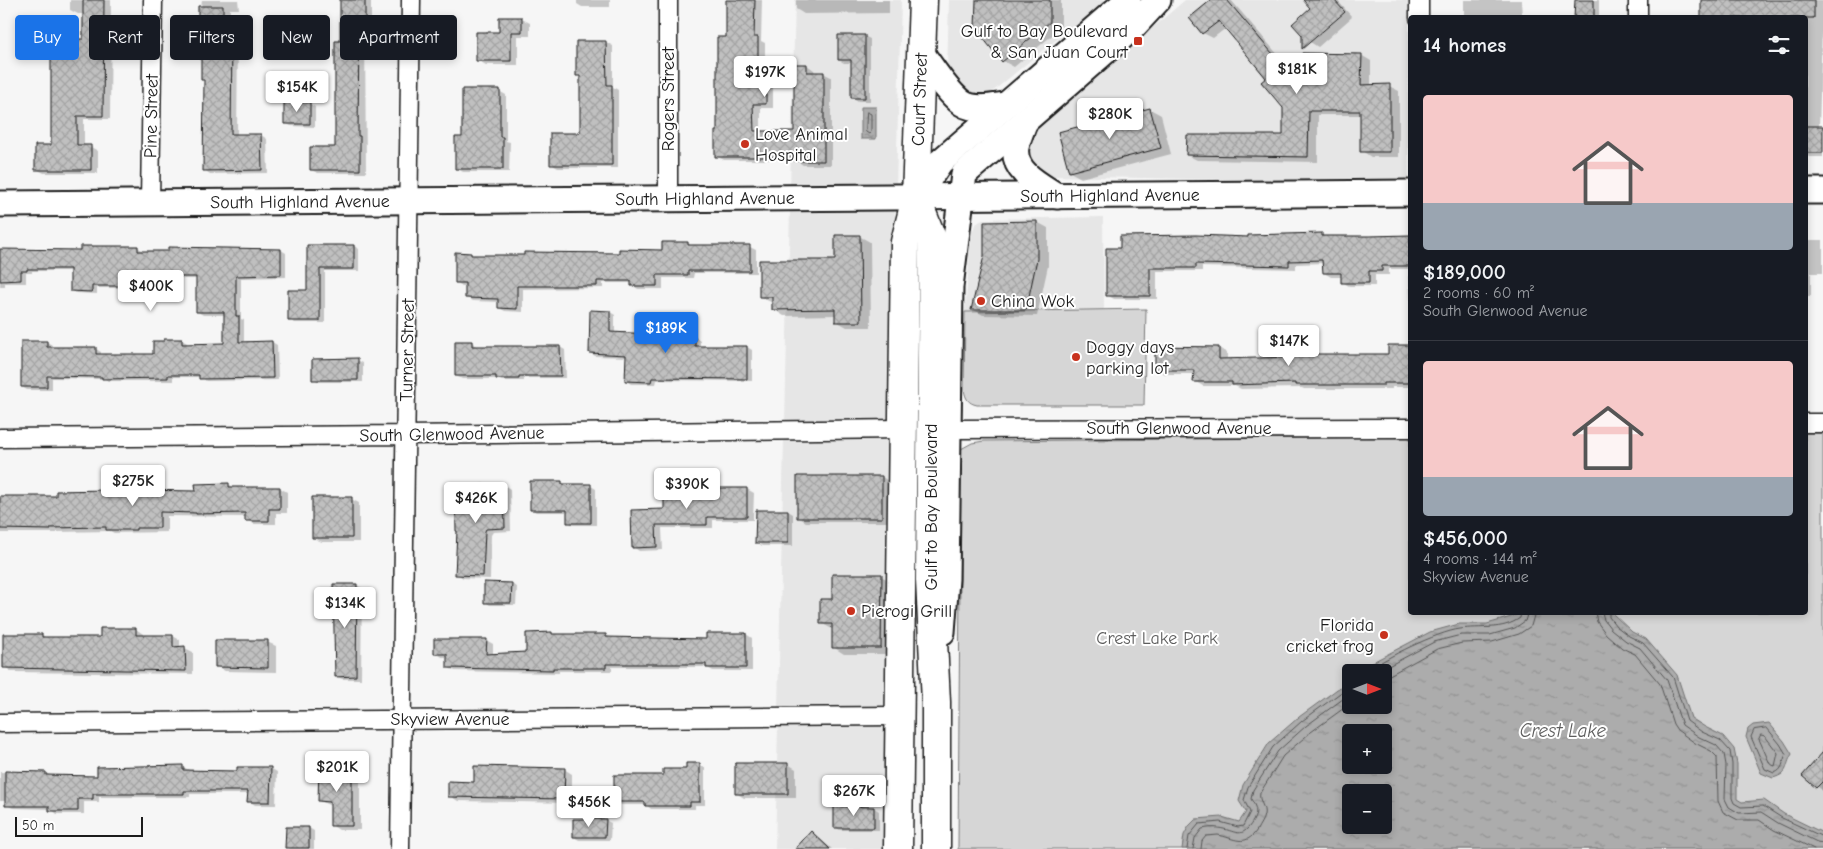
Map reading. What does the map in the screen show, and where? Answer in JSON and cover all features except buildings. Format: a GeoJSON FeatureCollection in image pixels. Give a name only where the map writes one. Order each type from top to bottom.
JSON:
{"type":"FeatureCollection","features":[{"type":"Feature","properties":{"kind":"main road","name":"Court Street"},"geometry":{"type":"LineString","coordinates":[[916,198],[923,0]]}},
{"type":"Feature","properties":{"kind":"main road","name":"Gulf to Bay Boulevard"},"geometry":{"type":"LineString","coordinates":[[898,849],[905,242],[916,198]]}},
{"type":"Feature","properties":{"kind":"main road","name":"Gulf to Bay Boulevard"},"geometry":{"type":"LineString","coordinates":[[916,198],[933,241],[930,580],[936,702],[936,849]]}},
{"type":"Feature","properties":{"kind":"main road"},"geometry":{"type":"LineString","coordinates":[[900,716],[914,725],[920,739],[920,785],[936,820]]}},
{"type":"Feature","properties":{"kind":"street","name":"Pine Street"},"geometry":{"type":"LineString","coordinates":[[150,202],[153,0]]}},
{"type":"Feature","properties":{"kind":"street","name":"Turner Street"},"geometry":{"type":"LineString","coordinates":[[400,849],[411,0]]}},
{"type":"Feature","properties":{"kind":"street","name":"Rogers Street"},"geometry":{"type":"LineString","coordinates":[[668,0],[668,199]]}},
{"type":"Feature","properties":{"kind":"street","name":"Gulf to Bay Boulevard"},"geometry":{"type":"LineString","coordinates":[[916,198],[940,162],[1128,0]]}},
{"type":"Feature","properties":{"kind":"street"},"geometry":{"type":"LineString","coordinates":[[936,702],[946,579],[950,287],[964,174],[1133,27],[1158,0]]}},
{"type":"Feature","properties":{"kind":"street"},"geometry":{"type":"LineString","coordinates":[[1419,0],[1419,15]]}},
{"type":"Feature","properties":{"kind":"street"},"geometry":{"type":"LineString","coordinates":[[1638,0],[1638,15]]}},
{"type":"Feature","properties":{"kind":"street"},"geometry":{"type":"LineString","coordinates":[[922,54],[944,84],[963,104],[986,108],[1005,105]]}},
{"type":"Feature","properties":{"kind":"street"},"geometry":{"type":"LineString","coordinates":[[1025,121],[1016,149],[1018,163],[1028,178],[1057,196]]}},
{"type":"Feature","properties":{"kind":"street"},"geometry":{"type":"LineString","coordinates":[[1808,191],[1823,190]]}},
{"type":"Feature","properties":{"kind":"street","name":"South Highland Avenue"},"geometry":{"type":"LineString","coordinates":[[0,204],[1408,193]]}},
{"type":"Feature","properties":{"kind":"street"},"geometry":{"type":"LineString","coordinates":[[1808,423],[1823,423]]}},
{"type":"Feature","properties":{"kind":"street","name":"South Glenwood Avenue"},"geometry":{"type":"LineString","coordinates":[[949,429],[1408,428]]}},
{"type":"Feature","properties":{"kind":"street","name":"South Glenwood Avenue"},"geometry":{"type":"LineString","coordinates":[[0,438],[903,429]]}},
{"type":"Feature","properties":{"kind":"street","name":"Skyview Avenue"},"geometry":{"type":"LineString","coordinates":[[0,723],[900,716]]}},
{"type":"Feature","properties":{"kind":"shaded area"},"geometry":{"type":"Polygon","coordinates":[[[795,0],[901,0],[896,189],[790,189],[795,0]]]}},
{"type":"Feature","properties":{"kind":"shaded area"},"geometry":{"type":"Polygon","coordinates":[[[949,0],[1109,0],[1043,50],[986,97],[968,96],[947,72],[949,0]]]}},
{"type":"Feature","properties":{"kind":"shaded area"},"geometry":{"type":"Polygon","coordinates":[[[1185,0],[1409,0],[1408,184],[1052,176],[1035,172],[1026,149],[1032,131],[1185,0]]]}},
{"type":"Feature","properties":{"kind":"shaded area"},"geometry":{"type":"Polygon","coordinates":[[[895,206],[893,420],[785,422],[790,207],[895,206]]]}},
{"type":"Feature","properties":{"kind":"shaded area"},"geometry":{"type":"Polygon","coordinates":[[[1103,217],[1104,310],[965,312],[971,234],[975,225],[983,219],[1103,217]]]}},
{"type":"Feature","properties":{"kind":"shaded area"},"geometry":{"type":"Polygon","coordinates":[[[892,438],[889,707],[778,708],[784,439],[892,438]]]}},
{"type":"Feature","properties":{"kind":"shaded area"},"geometry":{"type":"Polygon","coordinates":[[[889,725],[887,849],[775,849],[778,726],[889,725]]]}},
{"type":"Feature","properties":{"kind":"green space"},"geometry":{"type":"Polygon","coordinates":[[[1146,309],[1144,405],[977,405],[969,402],[964,390],[965,312],[1146,309]]]}},
{"type":"Feature","properties":{"kind":"green space","name":"Crest Lake Park"},"geometry":{"type":"Polygon","coordinates":[[[1808,433],[1823,433],[1823,849],[958,849],[961,449],[972,443],[984,441],[1408,437],[1408,615],[1808,615],[1808,433]]]}},
{"type":"Feature","properties":{"kind":"water"},"geometry":{"type":"Polygon","coordinates":[[[861,107],[876,107],[876,139],[861,139],[861,107]]]}},
{"type":"Feature","properties":{"kind":"water","name":"Crest Lake"},"geometry":{"type":"Polygon","coordinates":[[[1516,615],[1614,615],[1632,632],[1646,639],[1677,675],[1691,718],[1723,736],[1734,749],[1737,764],[1737,799],[1742,802],[1764,800],[1784,814],[1823,833],[1823,849],[1182,849],[1184,835],[1196,819],[1222,817],[1239,822],[1246,812],[1239,801],[1243,785],[1269,743],[1299,717],[1342,686],[1342,714],[1392,714],[1392,664],[1369,664],[1430,632],[1459,624],[1487,624],[1516,615]]]}},
{"type":"Feature","properties":{"kind":"water"},"geometry":{"type":"Polygon","coordinates":[[[1769,723],[1792,754],[1784,772],[1773,778],[1761,773],[1746,737],[1748,729],[1753,725],[1769,723]]]}},
{"type":"Feature","properties":{"kind":"place","name":"Gulf to Bay Boulevard & San Juan Court"},"geometry":{"type":"Point","coordinates":[1138,41]}},
{"type":"Feature","properties":{"kind":"place","name":"Love Animal Hospital"},"geometry":{"type":"Point","coordinates":[745,144]}},
{"type":"Feature","properties":{"kind":"place","name":"China Wok"},"geometry":{"type":"Point","coordinates":[981,301]}},
{"type":"Feature","properties":{"kind":"place","name":"Doggy days parking lot"},"geometry":{"type":"Point","coordinates":[1076,357]}},
{"type":"Feature","properties":{"kind":"place","name":"Pierogi Grill"},"geometry":{"type":"Point","coordinates":[851,611]}},
{"type":"Feature","properties":{"kind":"place","name":"Florida cricket frog"},"geometry":{"type":"Point","coordinates":[1384,635]}}]}
